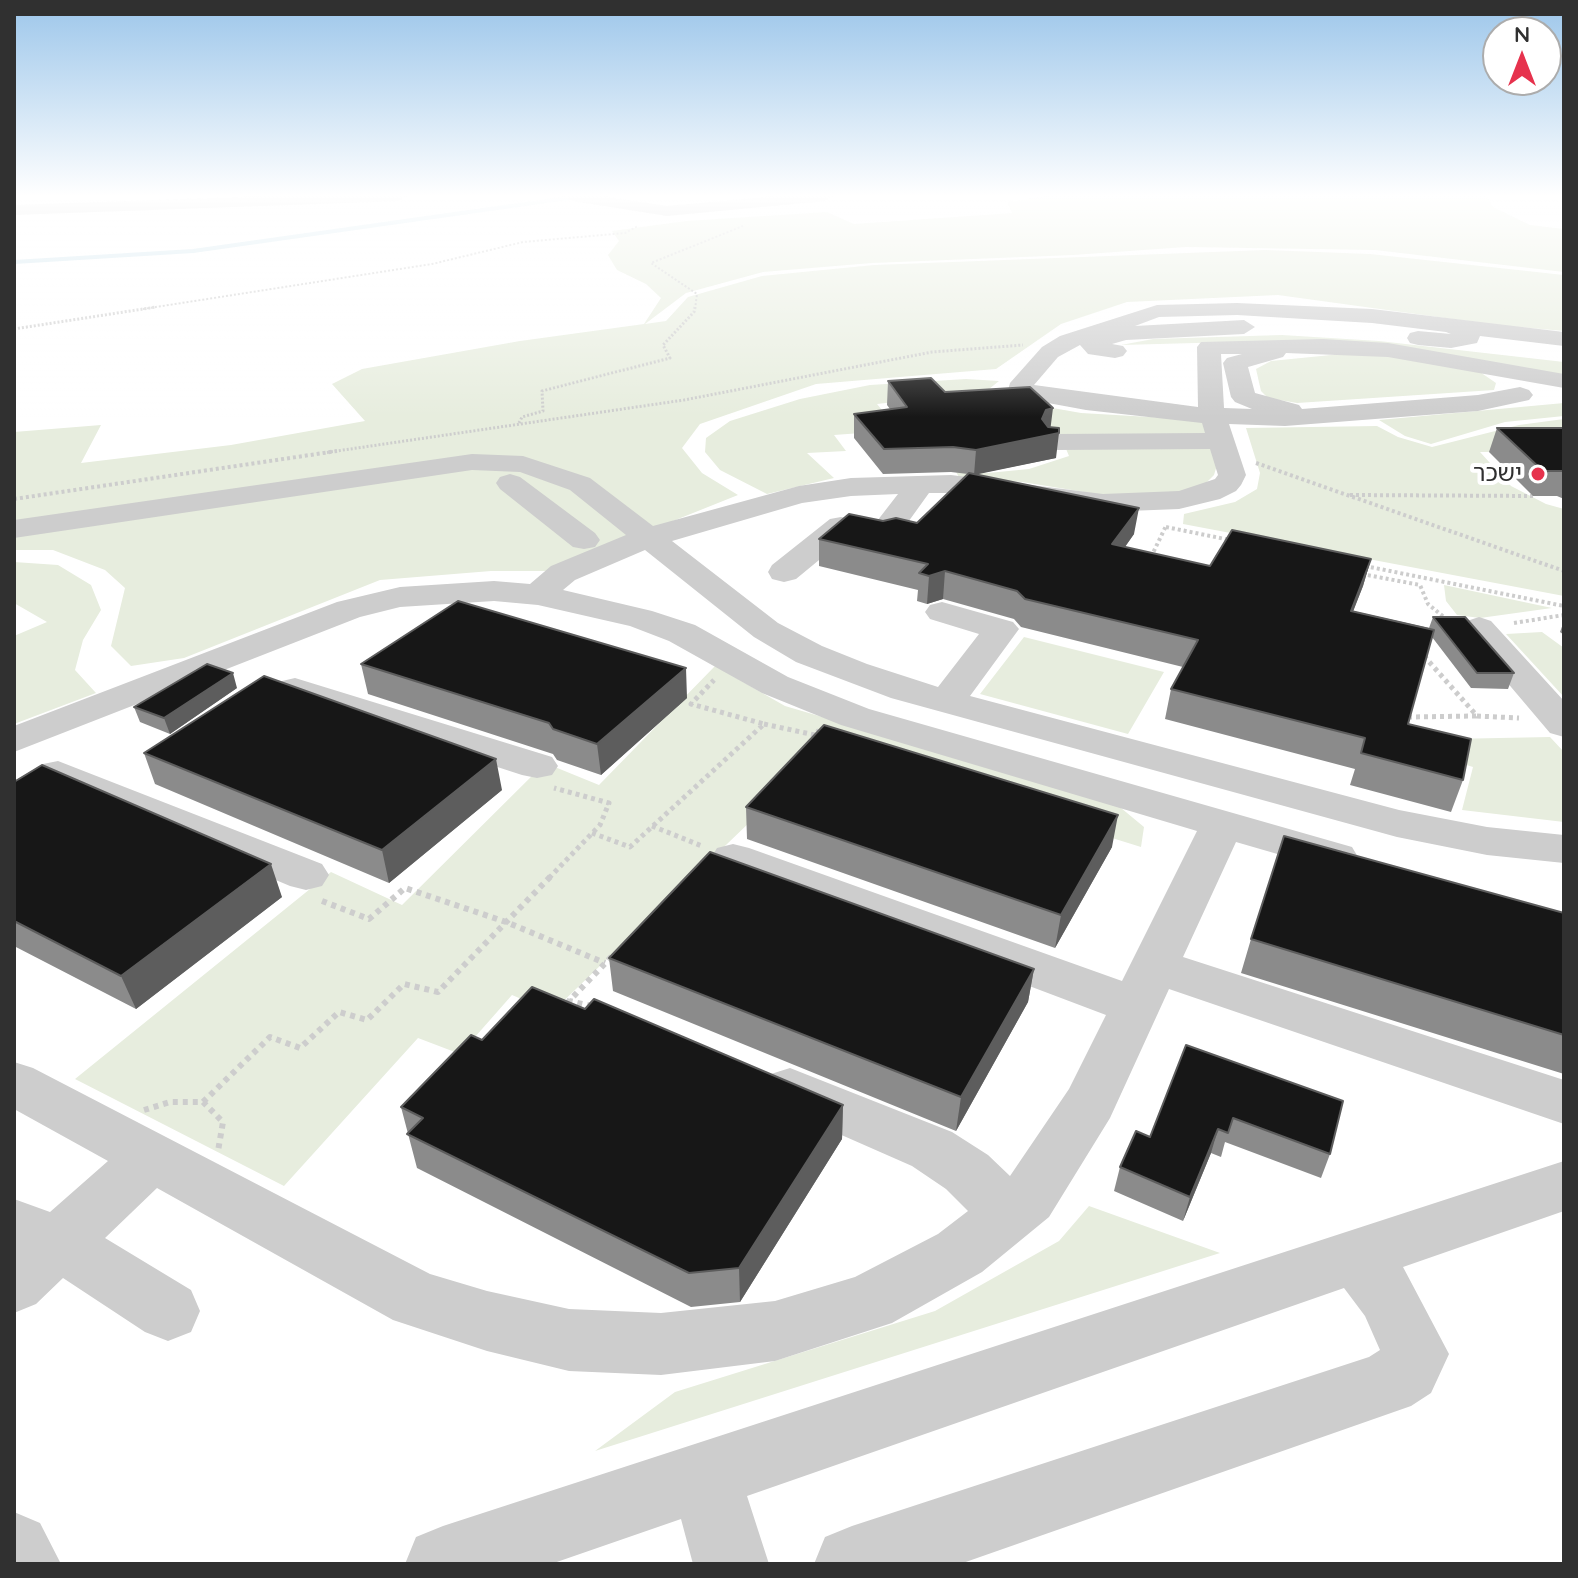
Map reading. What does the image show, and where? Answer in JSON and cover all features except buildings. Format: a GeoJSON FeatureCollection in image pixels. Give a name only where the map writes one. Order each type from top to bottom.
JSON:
{"type":"FeatureCollection","features":[{"type":"Feature","properties":{"kind":"street"},"geometry":{"type":"LineString","coordinates":[[1564,355],[1451,334],[1283,310],[1189,310],[1140,314],[1068,341],[1050,352],[1022,383],[1021,390],[1149,411],[1220,436],[1303,412],[1528,394],[1564,394]]}},
{"type":"Feature","properties":{"kind":"street"},"geometry":{"type":"LineString","coordinates":[[1115,351],[1096,349],[1090,343],[1124,333],[1264,327],[1564,339]]}},
{"type":"Feature","properties":{"kind":"street"},"geometry":{"type":"LineString","coordinates":[[510,483],[573,532],[641,516],[862,486],[988,486],[1165,510],[1226,485],[1232,475],[1210,406],[1209,347]]}},
{"type":"Feature","properties":{"kind":"street"},"geometry":{"type":"LineString","coordinates":[[1034,369],[1068,357],[1115,351],[1340,347],[1423,354],[1564,381]]}},
{"type":"Feature","properties":{"kind":"street"},"geometry":{"type":"LineString","coordinates":[[1303,412],[1272,408],[1244,397],[1235,363],[1266,353],[1340,347]]}},
{"type":"Feature","properties":{"kind":"street"},"geometry":{"type":"LineString","coordinates":[[1507,371],[1528,379],[1528,394]]}},
{"type":"Feature","properties":{"kind":"street"},"geometry":{"type":"LineString","coordinates":[[1165,510],[1066,452],[1220,436],[1300,417],[1478,403],[1528,394]]}},
{"type":"Feature","properties":{"kind":"street"},"geometry":{"type":"LineString","coordinates":[[572,452],[766,630],[809,654],[854,672],[947,701],[1397,823],[1487,841],[1564,849]]}},
{"type":"Feature","properties":{"kind":"street"},"geometry":{"type":"LineString","coordinates":[[837,456],[862,486]]}},
{"type":"Feature","properties":{"kind":"street"},"geometry":{"type":"LineString","coordinates":[[14,529],[485,462],[543,468],[641,516]]}},
{"type":"Feature","properties":{"kind":"street"},"geometry":{"type":"LineString","coordinates":[[784,572],[841,526],[882,536],[921,484]]}},
{"type":"Feature","properties":{"kind":"street"},"geometry":{"type":"LineString","coordinates":[[538,595],[641,516]]}},
{"type":"Feature","properties":{"kind":"street"},"geometry":{"type":"LineString","coordinates":[[306,875],[58,773],[18,730],[263,643],[349,609],[400,597],[447,591],[538,595],[587,604],[662,626],[734,660],[775,685],[855,717],[1371,867]]}},
{"type":"Feature","properties":{"kind":"street"},"geometry":{"type":"LineString","coordinates":[[942,612],[1001,629],[947,701]]}},
{"type":"Feature","properties":{"kind":"street"},"geometry":{"type":"LineString","coordinates":[[422,628],[434,620],[457,615],[494,615],[550,632]]}},
{"type":"Feature","properties":{"kind":"street"},"geometry":{"type":"LineString","coordinates":[[634,657],[662,626]]}},
{"type":"Feature","properties":{"kind":"street"},"geometry":{"type":"LineString","coordinates":[[1479,628],[1562,723]]}},
{"type":"Feature","properties":{"kind":"street"},"geometry":{"type":"LineString","coordinates":[[263,643],[270,687],[537,766]]}},
{"type":"Feature","properties":{"kind":"street"},"geometry":{"type":"LineString","coordinates":[[14,798],[58,773]]}},
{"type":"Feature","properties":{"kind":"street"},"geometry":{"type":"LineString","coordinates":[[14,1083],[416,1299],[487,1321],[569,1340],[661,1344],[775,1331],[869,1302],[960,1253],[1028,1199],[1090,1102],[1222,824]]}},
{"type":"Feature","properties":{"kind":"street"},"geometry":{"type":"LineString","coordinates":[[733,858],[1145,986],[1564,1102]]}},
{"type":"Feature","properties":{"kind":"street"},"geometry":{"type":"LineString","coordinates":[[743,1069],[932,1149],[967,1172],[1009,1214]]}},
{"type":"Feature","properties":{"kind":"street"},"geometry":{"type":"LineString","coordinates":[[14,1284],[37,1234],[152,1157]]}},
{"type":"Feature","properties":{"kind":"street"},"geometry":{"type":"LineString","coordinates":[[443,1564],[1564,1186]]}},
{"type":"Feature","properties":{"kind":"street"},"geometry":{"type":"LineString","coordinates":[[37,1234],[168,1311]]}},
{"type":"Feature","properties":{"kind":"street"},"geometry":{"type":"LineString","coordinates":[[852,1564],[1387,1383],[1407,1370],[1416,1354],[1387,1296],[1357,1256]]}},
{"type":"Feature","properties":{"kind":"street"},"geometry":{"type":"LineString","coordinates":[[705,1475],[731,1564]]}},
{"type":"Feature","properties":{"kind":"street"},"geometry":{"type":"LineString","coordinates":[[14,1549],[23,1564]]}},
{"type":"Feature","properties":{"kind":"path"},"geometry":{"type":"LineString","coordinates":[[14,329],[396,270]]}},
{"type":"Feature","properties":{"kind":"path"},"geometry":{"type":"LineString","coordinates":[[518,424],[522,417],[543,411],[542,391],[670,358],[663,345],[694,312],[697,294],[661,270]]}},
{"type":"Feature","properties":{"kind":"path"},"geometry":{"type":"LineString","coordinates":[[14,499],[697,398],[804,374],[932,352],[1068,341]]}},
{"type":"Feature","properties":{"kind":"path"},"geometry":{"type":"LineString","coordinates":[[1220,436],[1346,495],[1564,571]]}},
{"type":"Feature","properties":{"kind":"path"},"geometry":{"type":"LineString","coordinates":[[1346,495],[1533,496]]}},
{"type":"Feature","properties":{"kind":"path"},"geometry":{"type":"LineString","coordinates":[[1147,566],[1165,510],[1239,541]]}},
{"type":"Feature","properties":{"kind":"path"},"geometry":{"type":"LineString","coordinates":[[1356,565],[1564,606]]}},
{"type":"Feature","properties":{"kind":"path"},"geometry":{"type":"LineString","coordinates":[[1358,573],[1420,585],[1428,604],[1443,618],[1479,628],[1564,615]]}},
{"type":"Feature","properties":{"kind":"path"},"geometry":{"type":"LineString","coordinates":[[1420,651],[1477,716]]}},
{"type":"Feature","properties":{"kind":"path"},"geometry":{"type":"LineString","coordinates":[[592,833],[630,847],[764,724],[691,704],[734,660]]}},
{"type":"Feature","properties":{"kind":"path"},"geometry":{"type":"LineString","coordinates":[[1408,717],[1477,716],[1562,723]]}},
{"type":"Feature","properties":{"kind":"path"},"geometry":{"type":"LineString","coordinates":[[203,1102],[270,1037],[300,1048],[339,1012],[367,1020],[404,984],[438,992],[600,825],[609,803],[523,780],[537,766]]}},
{"type":"Feature","properties":{"kind":"path"},"geometry":{"type":"LineString","coordinates":[[652,826],[733,858]]}},
{"type":"Feature","properties":{"kind":"path"},"geometry":{"type":"LineString","coordinates":[[306,875],[307,895],[369,919],[405,888],[506,922],[605,963]]}},
{"type":"Feature","properties":{"kind":"path"},"geometry":{"type":"LineString","coordinates":[[597,1008],[569,1001],[616,952]]}},
{"type":"Feature","properties":{"kind":"green space"},"geometry":{"type":"Polygon","coordinates":[[[617,270],[792,270],[763,272],[686,293],[645,324],[666,321],[688,297],[762,276],[827,270],[1514,270],[1564,275],[1564,331],[1496,325],[1278,295],[1127,302],[1061,324],[996,369],[816,384],[700,424],[682,448],[702,473],[738,495],[548,571],[491,571],[380,580],[184,658],[131,666],[111,646],[125,588],[105,570],[53,550],[14,550],[14,432],[101,425],[81,463],[231,445],[365,421],[332,384],[362,369],[520,341],[644,324],[661,298],[646,284],[617,270]]]}},
{"type":"Feature","properties":{"kind":"green space"},"geometry":{"type":"Polygon","coordinates":[[[1282,335],[1379,341],[1564,362],[1564,377],[1458,357],[1233,342],[1121,345],[1153,339],[1282,335]]]}},
{"type":"Feature","properties":{"kind":"green space"},"geometry":{"type":"Polygon","coordinates":[[[1351,353],[1424,360],[1480,372],[1496,383],[1494,390],[1297,403],[1268,398],[1261,391],[1256,369],[1271,361],[1351,353]]]}},
{"type":"Feature","properties":{"kind":"green space"},"geometry":{"type":"Polygon","coordinates":[[[966,379],[999,381],[984,393],[1081,413],[1202,420],[1217,465],[1214,475],[1203,486],[1168,494],[1122,498],[1022,482],[959,477],[956,472],[1029,469],[1069,456],[1059,432],[1042,426],[1047,419],[1038,409],[937,397],[877,404],[890,420],[875,432],[834,435],[846,451],[807,453],[834,478],[767,494],[720,470],[705,452],[706,438],[730,421],[800,399],[870,385],[966,379]]]}},
{"type":"Feature","properties":{"kind":"green space"},"geometry":{"type":"Polygon","coordinates":[[[1564,403],[1564,416],[1505,422],[1431,444],[1405,436],[1379,420],[1564,403]]]}},
{"type":"Feature","properties":{"kind":"green space"},"geometry":{"type":"Polygon","coordinates":[[[1564,419],[1564,452],[1480,452],[1511,486],[1546,504],[1564,509],[1564,596],[1183,524],[1184,514],[1235,502],[1257,489],[1260,473],[1246,428],[1377,426],[1398,437],[1432,447],[1519,425],[1564,419]]]}},
{"type":"Feature","properties":{"kind":"green space"},"geometry":{"type":"Polygon","coordinates":[[[14,562],[58,565],[91,585],[101,610],[83,640],[75,670],[96,693],[14,724],[14,636],[47,622],[14,603],[14,562]]]}},
{"type":"Feature","properties":{"kind":"green space"},"geometry":{"type":"Polygon","coordinates":[[[1444,585],[1552,608],[1480,618],[1457,615],[1446,601],[1444,585]]]}},
{"type":"Feature","properties":{"kind":"green space"},"geometry":{"type":"Polygon","coordinates":[[[1542,632],[1564,648],[1564,697],[1506,634],[1542,632]]]}},
{"type":"Feature","properties":{"kind":"green space"},"geometry":{"type":"Polygon","coordinates":[[[1024,637],[1164,672],[1128,734],[980,694],[1024,637]]]}},
{"type":"Feature","properties":{"kind":"green space"},"geometry":{"type":"Polygon","coordinates":[[[715,666],[785,706],[1115,803],[1144,827],[1141,847],[826,749],[552,1012],[512,995],[460,1054],[418,1038],[284,1186],[75,1079],[331,872],[402,905],[545,763],[599,785],[715,666]]]}},
{"type":"Feature","properties":{"kind":"green space"},"geometry":{"type":"Polygon","coordinates":[[[1550,737],[1564,752],[1564,822],[1462,810],[1473,767],[1437,756],[1449,739],[1550,737]]]}},
{"type":"Feature","properties":{"kind":"green space"},"geometry":{"type":"Polygon","coordinates":[[[1089,1206],[1220,1253],[595,1451],[675,1392],[935,1311],[1059,1241],[1089,1206]]]}},
{"type":"Feature","properties":{"kind":"place","name":"ישכר"},"geometry":{"type":"Point","coordinates":[1538,474]}}]}
